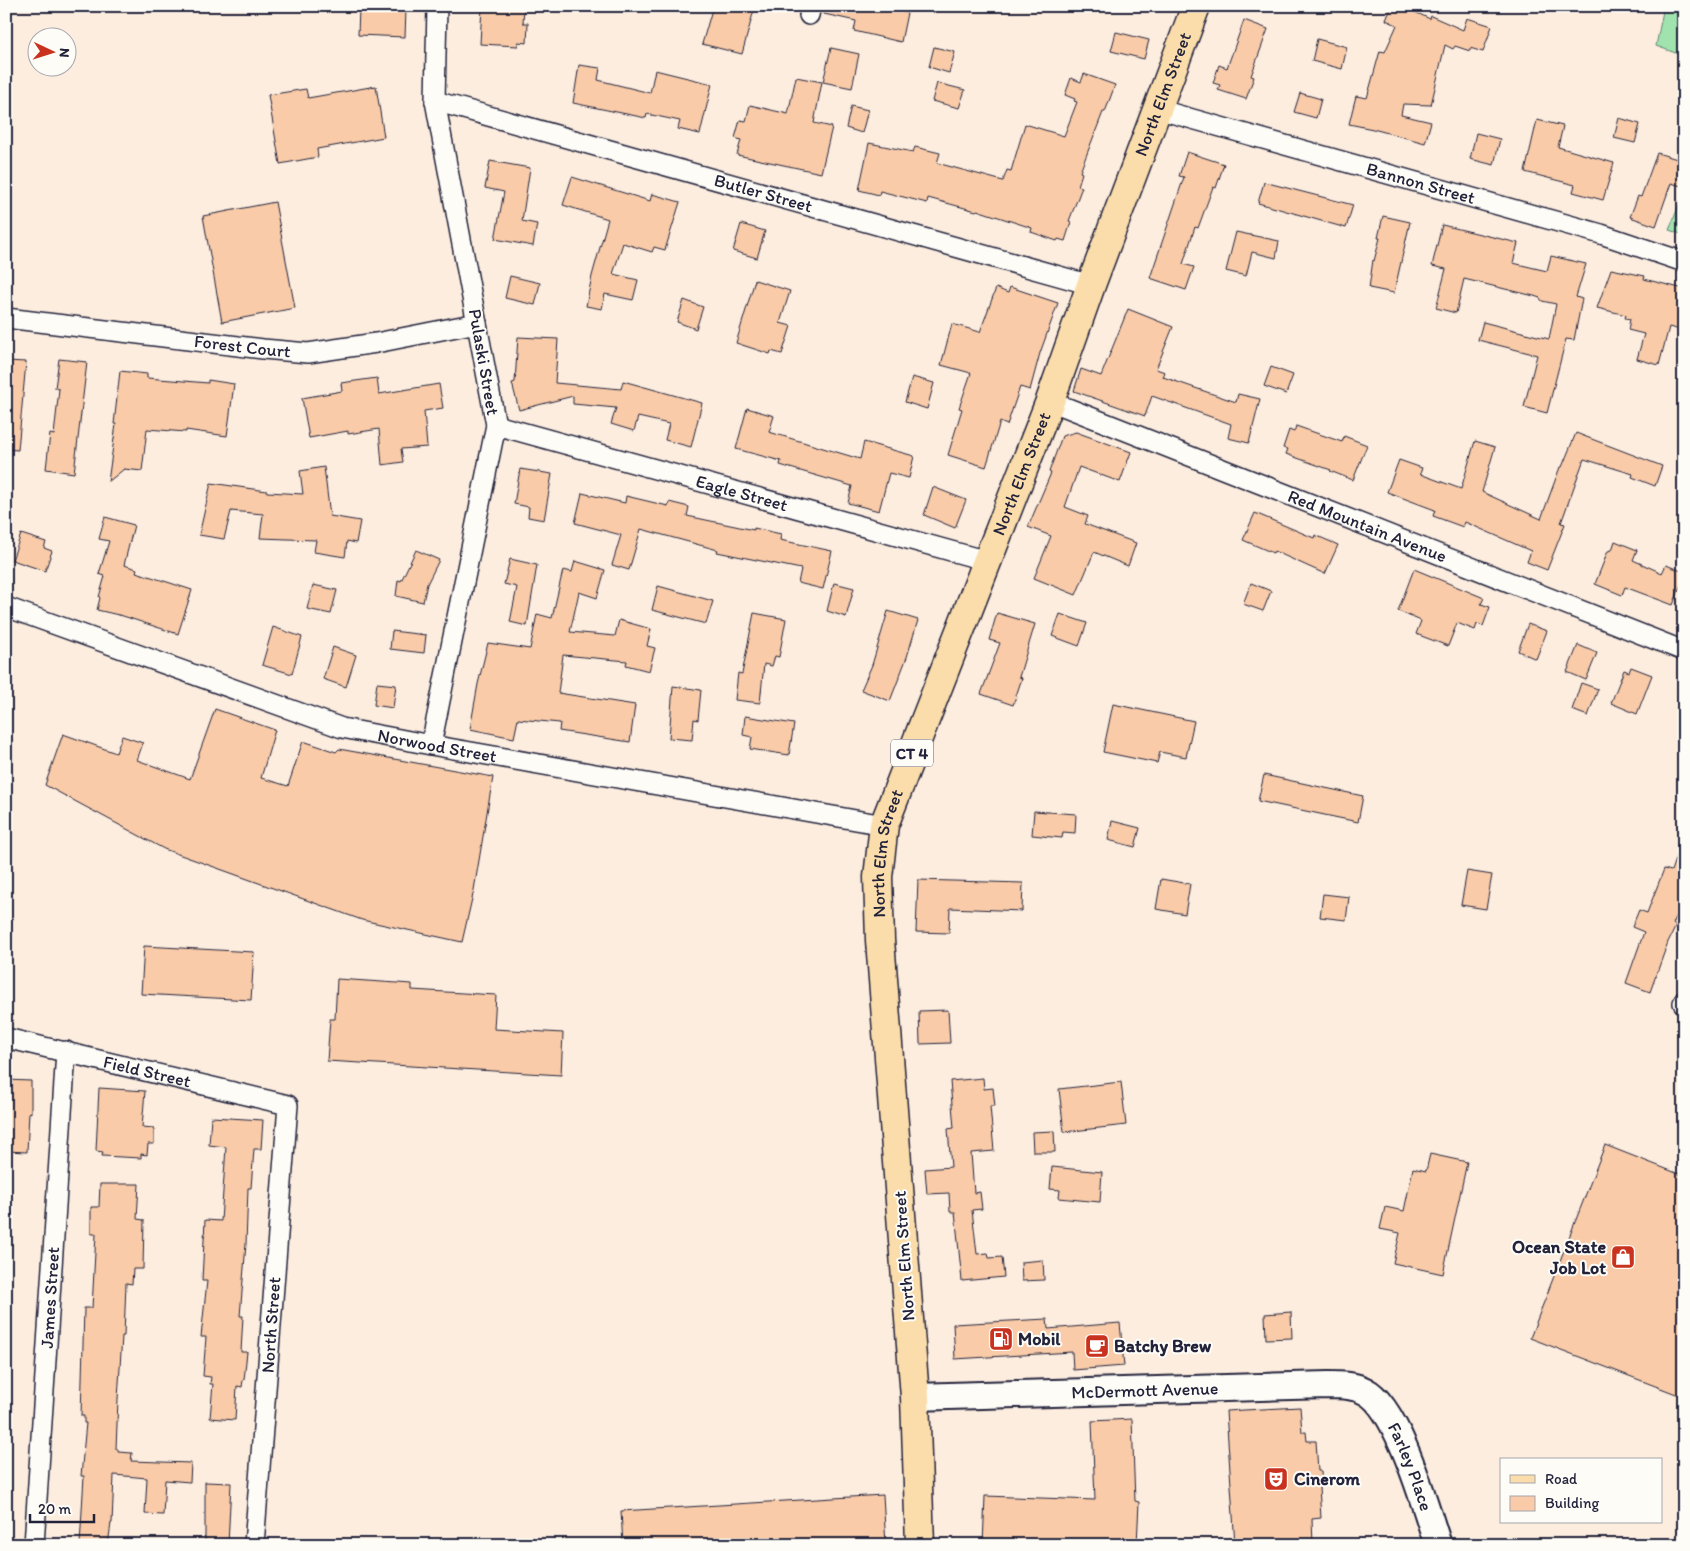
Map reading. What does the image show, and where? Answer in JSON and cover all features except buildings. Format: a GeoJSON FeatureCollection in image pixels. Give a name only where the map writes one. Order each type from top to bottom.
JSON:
{"type":"FeatureCollection","features":[{"type":"Feature","properties":{"kind":"main road","name":"North Elm Street"},"geometry":{"type":"LineString","coordinates":[[920,1545],[915,1398],[880,940],[878,877],[884,825],[1050,401],[1091,285],[1196,6]]}},
{"type":"Feature","properties":{"kind":"main road","name":"McDermott Avenue"},"geometry":{"type":"LineString","coordinates":[[915,1398],[1328,1385],[1353,1387],[1365,1390],[1372,1395]]}},
{"type":"Feature","properties":{"kind":"main road","name":"Farley Place"},"geometry":{"type":"LineString","coordinates":[[1372,1395],[1390,1417],[1402,1443],[1438,1545]]}},
{"type":"Feature","properties":{"kind":"street","name":"Pulaski Street"},"geometry":{"type":"LineString","coordinates":[[431,745],[496,425],[435,101],[437,6]]}},
{"type":"Feature","properties":{"kind":"street","name":"Butler Street"},"geometry":{"type":"LineString","coordinates":[[435,101],[1091,285]]}},
{"type":"Feature","properties":{"kind":"street","name":"Bannon Street"},"geometry":{"type":"LineString","coordinates":[[1157,109],[1601,234],[1684,262]]}},
{"type":"Feature","properties":{"kind":"street","name":"Forest Court"},"geometry":{"type":"LineString","coordinates":[[6,318],[308,353],[376,343],[477,323]]}},
{"type":"Feature","properties":{"kind":"street","name":"Red Mountain Avenue"},"geometry":{"type":"LineString","coordinates":[[1050,401],[1684,651]]}},
{"type":"Feature","properties":{"kind":"street","name":"Eagle Street"},"geometry":{"type":"LineString","coordinates":[[496,425],[987,561]]}},
{"type":"Feature","properties":{"kind":"street","name":"Norwood Street"},"geometry":{"type":"LineString","coordinates":[[6,607],[342,728],[884,825]]}},
{"type":"Feature","properties":{"kind":"street","name":"Field Street"},"geometry":{"type":"LineString","coordinates":[[6,1038],[288,1105]]}},
{"type":"Feature","properties":{"kind":"street","name":"James Street"},"geometry":{"type":"LineString","coordinates":[[34,1545],[66,1051]]}},
{"type":"Feature","properties":{"kind":"street","name":"North Street"},"geometry":{"type":"LineString","coordinates":[[254,1545],[288,1105]]}},
{"type":"Feature","properties":{"kind":"green space"},"geometry":{"type":"Polygon","coordinates":[[[1664,6],[1684,6],[1684,56],[1656,46],[1664,6]]]}},
{"type":"Feature","properties":{"kind":"green space"},"geometry":{"type":"Polygon","coordinates":[[[1684,193],[1684,235],[1669,230],[1684,193]]]}},
{"type":"Feature","properties":{"kind":"place","name":"Ocean State Job Lot"},"geometry":{"type":"Point","coordinates":[1623,1257]}},
{"type":"Feature","properties":{"kind":"place","name":"Mobil"},"geometry":{"type":"Point","coordinates":[1001,1339]}},
{"type":"Feature","properties":{"kind":"place","name":"Batchy Brew"},"geometry":{"type":"Point","coordinates":[1097,1346]}},
{"type":"Feature","properties":{"kind":"place","name":"Cinerom"},"geometry":{"type":"Point","coordinates":[1276,1479]}}]}
